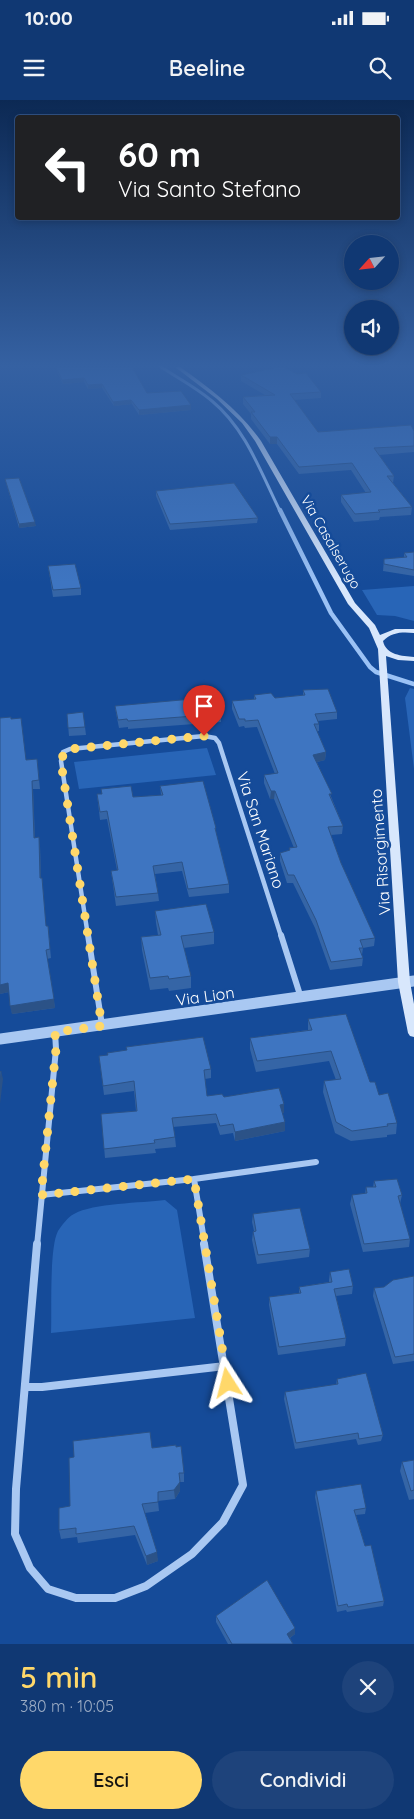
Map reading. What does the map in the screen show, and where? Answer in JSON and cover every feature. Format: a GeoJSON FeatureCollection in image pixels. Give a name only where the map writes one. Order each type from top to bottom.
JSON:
{"type":"FeatureCollection","features":[{"type":"Feature","properties":{"kind":"main road","name":"Via Casalserugo"},"geometry":{"type":"LineString","coordinates":[[257,439],[352,604],[377,633],[381,645]]}},
{"type":"Feature","properties":{"kind":"main road"},"geometry":{"type":"LineString","coordinates":[[366,620],[380,626],[414,631]]}},
{"type":"Feature","properties":{"kind":"main road"},"geometry":{"type":"LineString","coordinates":[[400,630],[386,634],[381,645],[393,656],[410,659]]}},
{"type":"Feature","properties":{"kind":"main road","name":"Via Risorgimento"},"geometry":{"type":"LineString","coordinates":[[381,645],[414,1033]]}},
{"type":"Feature","properties":{"kind":"main road"},"geometry":{"type":"LineString","coordinates":[[382,669],[392,662],[410,659]]}},
{"type":"Feature","properties":{"kind":"street","name":"Via San Mariano"},"geometry":{"type":"LineString","coordinates":[[102,1026],[61,762],[64,752],[70,749],[204,736],[215,738],[219,743],[301,998]]}},
{"type":"Feature","properties":{"kind":"street","name":"Via Lion"},"geometry":{"type":"LineString","coordinates":[[0,1039],[409,982]]}},
{"type":"Feature","properties":{"kind":"street"},"geometry":{"type":"LineString","coordinates":[[55,1032],[56,1049],[41,1195],[14,1534],[30,1568],[48,1589],[76,1598],[115,1598],[146,1586],[192,1554],[223,1522],[243,1485],[194,1179]]}},
{"type":"Feature","properties":{"kind":"street"},"geometry":{"type":"LineString","coordinates":[[41,1195],[194,1179],[316,1162]]}},
{"type":"Feature","properties":{"kind":"street"},"geometry":{"type":"LineString","coordinates":[[25,1387],[42,1387],[225,1366]]}},
{"type":"Feature","properties":{"kind":"shaded area"},"geometry":{"type":"Polygon","coordinates":[[[414,586],[414,621],[395,616],[377,615],[362,590],[414,586]]]}},
{"type":"Feature","properties":{"kind":"shaded area"},"geometry":{"type":"Polygon","coordinates":[[[410,688],[414,689],[414,769],[405,698],[410,688]]]}},
{"type":"Feature","properties":{"kind":"shaded area"},"geometry":{"type":"Polygon","coordinates":[[[207,748],[216,775],[79,789],[74,762],[207,748]]]}},
{"type":"Feature","properties":{"kind":"shaded area"},"geometry":{"type":"Polygon","coordinates":[[[165,1200],[177,1210],[195,1318],[51,1333],[53,1251],[58,1231],[65,1221],[82,1210],[118,1204],[165,1200]]]}},
{"type":"Feature","properties":{"kind":"building"},"geometry":{"type":"Polygon","coordinates":[[[279,439],[414,439],[414,446],[374,448],[394,476],[387,476],[412,507],[355,514],[341,495],[371,492],[352,463],[299,467],[279,439]]]}},
{"type":"Feature","properties":{"kind":"building"},"geometry":{"type":"Polygon","coordinates":[[[19,478],[35,522],[19,524],[5,479],[19,478]]]}},
{"type":"Feature","properties":{"kind":"building"},"geometry":{"type":"Polygon","coordinates":[[[234,483],[258,518],[170,524],[156,491],[234,483]]]}},
{"type":"Feature","properties":{"kind":"building"},"geometry":{"type":"Polygon","coordinates":[[[414,552],[414,570],[384,564],[384,559],[407,557],[404,553],[414,552]]]}},
{"type":"Feature","properties":{"kind":"building"},"geometry":{"type":"Polygon","coordinates":[[[75,564],[81,588],[53,590],[48,566],[75,564]]]}},
{"type":"Feature","properties":{"kind":"building"},"geometry":{"type":"Polygon","coordinates":[[[328,689],[337,712],[315,714],[319,724],[314,724],[326,752],[313,755],[332,794],[329,794],[343,826],[328,827],[341,863],[375,938],[360,940],[363,948],[359,948],[363,958],[331,962],[316,920],[294,875],[288,875],[280,853],[290,850],[289,848],[297,847],[275,791],[271,791],[264,775],[278,773],[258,720],[245,721],[245,719],[239,719],[232,701],[256,699],[254,695],[271,693],[275,698],[305,695],[303,690],[328,689]]]}},
{"type":"Feature","properties":{"kind":"building"},"geometry":{"type":"Polygon","coordinates":[[[214,697],[221,714],[128,721],[127,719],[118,720],[115,706],[214,697]]]}},
{"type":"Feature","properties":{"kind":"building"},"geometry":{"type":"Polygon","coordinates":[[[83,712],[85,727],[68,728],[67,714],[83,712]]]}},
{"type":"Feature","properties":{"kind":"building"},"geometry":{"type":"Polygon","coordinates":[[[11,717],[11,719],[21,718],[26,760],[37,759],[39,780],[32,781],[34,838],[39,837],[40,878],[42,878],[50,949],[46,950],[54,999],[10,1006],[8,983],[0,985],[0,718],[11,717]]]}},
{"type":"Feature","properties":{"kind":"building"},"geometry":{"type":"Polygon","coordinates":[[[203,781],[229,884],[188,889],[182,862],[153,866],[158,893],[116,897],[111,871],[118,870],[107,811],[100,812],[97,794],[102,794],[101,789],[131,786],[133,797],[163,795],[160,786],[203,781]]]}},
{"type":"Feature","properties":{"kind":"building"},"geometry":{"type":"Polygon","coordinates":[[[206,904],[214,932],[181,936],[191,976],[169,979],[168,976],[150,978],[141,937],[161,935],[155,911],[206,904]]]}},
{"type":"Feature","properties":{"kind":"building"},"geometry":{"type":"Polygon","coordinates":[[[346,1014],[370,1082],[375,1082],[379,1095],[388,1093],[397,1123],[352,1131],[336,1122],[324,1081],[341,1079],[331,1051],[257,1061],[250,1038],[312,1030],[308,1019],[346,1014]]]}},
{"type":"Feature","properties":{"kind":"building"},"geometry":{"type":"Polygon","coordinates":[[[203,1037],[211,1069],[204,1070],[207,1096],[222,1094],[224,1097],[279,1088],[284,1104],[280,1105],[285,1122],[235,1132],[233,1124],[220,1126],[216,1114],[172,1118],[175,1137],[154,1140],[155,1143],[104,1149],[101,1114],[137,1111],[134,1081],[103,1086],[99,1056],[127,1050],[126,1047],[203,1037]]]}},
{"type":"Feature","properties":{"kind":"building"},"geometry":{"type":"Polygon","coordinates":[[[397,1179],[402,1195],[398,1196],[410,1239],[364,1244],[352,1195],[367,1193],[366,1187],[376,1187],[374,1181],[397,1179]]]}},
{"type":"Feature","properties":{"kind":"building"},"geometry":{"type":"Polygon","coordinates":[[[300,1208],[310,1249],[258,1255],[253,1232],[256,1231],[253,1214],[300,1208]]]}},
{"type":"Feature","properties":{"kind":"building"},"geometry":{"type":"Polygon","coordinates":[[[349,1269],[353,1286],[334,1289],[346,1338],[279,1347],[269,1297],[301,1293],[299,1287],[332,1282],[330,1272],[349,1269]]]}},
{"type":"Feature","properties":{"kind":"building"},"geometry":{"type":"Polygon","coordinates":[[[414,1276],[414,1354],[395,1357],[374,1288],[384,1287],[393,1280],[414,1276]]]}},
{"type":"Feature","properties":{"kind":"building"},"geometry":{"type":"Polygon","coordinates":[[[366,1373],[383,1435],[359,1439],[358,1433],[296,1443],[285,1392],[338,1384],[337,1379],[366,1373]]]}},
{"type":"Feature","properties":{"kind":"building"},"geometry":{"type":"Polygon","coordinates":[[[150,1432],[152,1448],[181,1446],[184,1473],[179,1473],[180,1482],[174,1490],[158,1492],[158,1502],[142,1504],[157,1552],[146,1556],[134,1526],[76,1534],[76,1528],[59,1530],[59,1508],[70,1506],[69,1458],[74,1457],[73,1441],[150,1432]]]}},
{"type":"Feature","properties":{"kind":"building"},"geometry":{"type":"Polygon","coordinates":[[[414,1460],[414,1490],[411,1491],[402,1462],[414,1460]]]}},
{"type":"Feature","properties":{"kind":"building"},"geometry":{"type":"Polygon","coordinates":[[[361,1484],[366,1508],[354,1510],[365,1546],[371,1545],[384,1601],[348,1607],[347,1604],[338,1606],[316,1491],[361,1484]]]}},
{"type":"Feature","properties":{"kind":"building"},"geometry":{"type":"Polygon","coordinates":[[[267,1580],[295,1628],[287,1634],[293,1644],[232,1644],[216,1616],[267,1580]]]}},
{"type":"Feature","properties":{"kind":"waterway"},"geometry":{"type":"LineString","coordinates":[[244,439],[252,452],[280,511]]}},
{"type":"Feature","properties":{"kind":"waterway"},"geometry":{"type":"LineString","coordinates":[[280,510],[331,613],[370,667],[376,672],[414,684]]}},
{"type":"Feature","properties":{"kind":"route"},"geometry":{"type":"LineString","coordinates":[[204,736],[70,749],[64,752],[61,762],[102,1026],[55,1032],[56,1049],[41,1195],[194,1179],[228,1383]]}}]}
